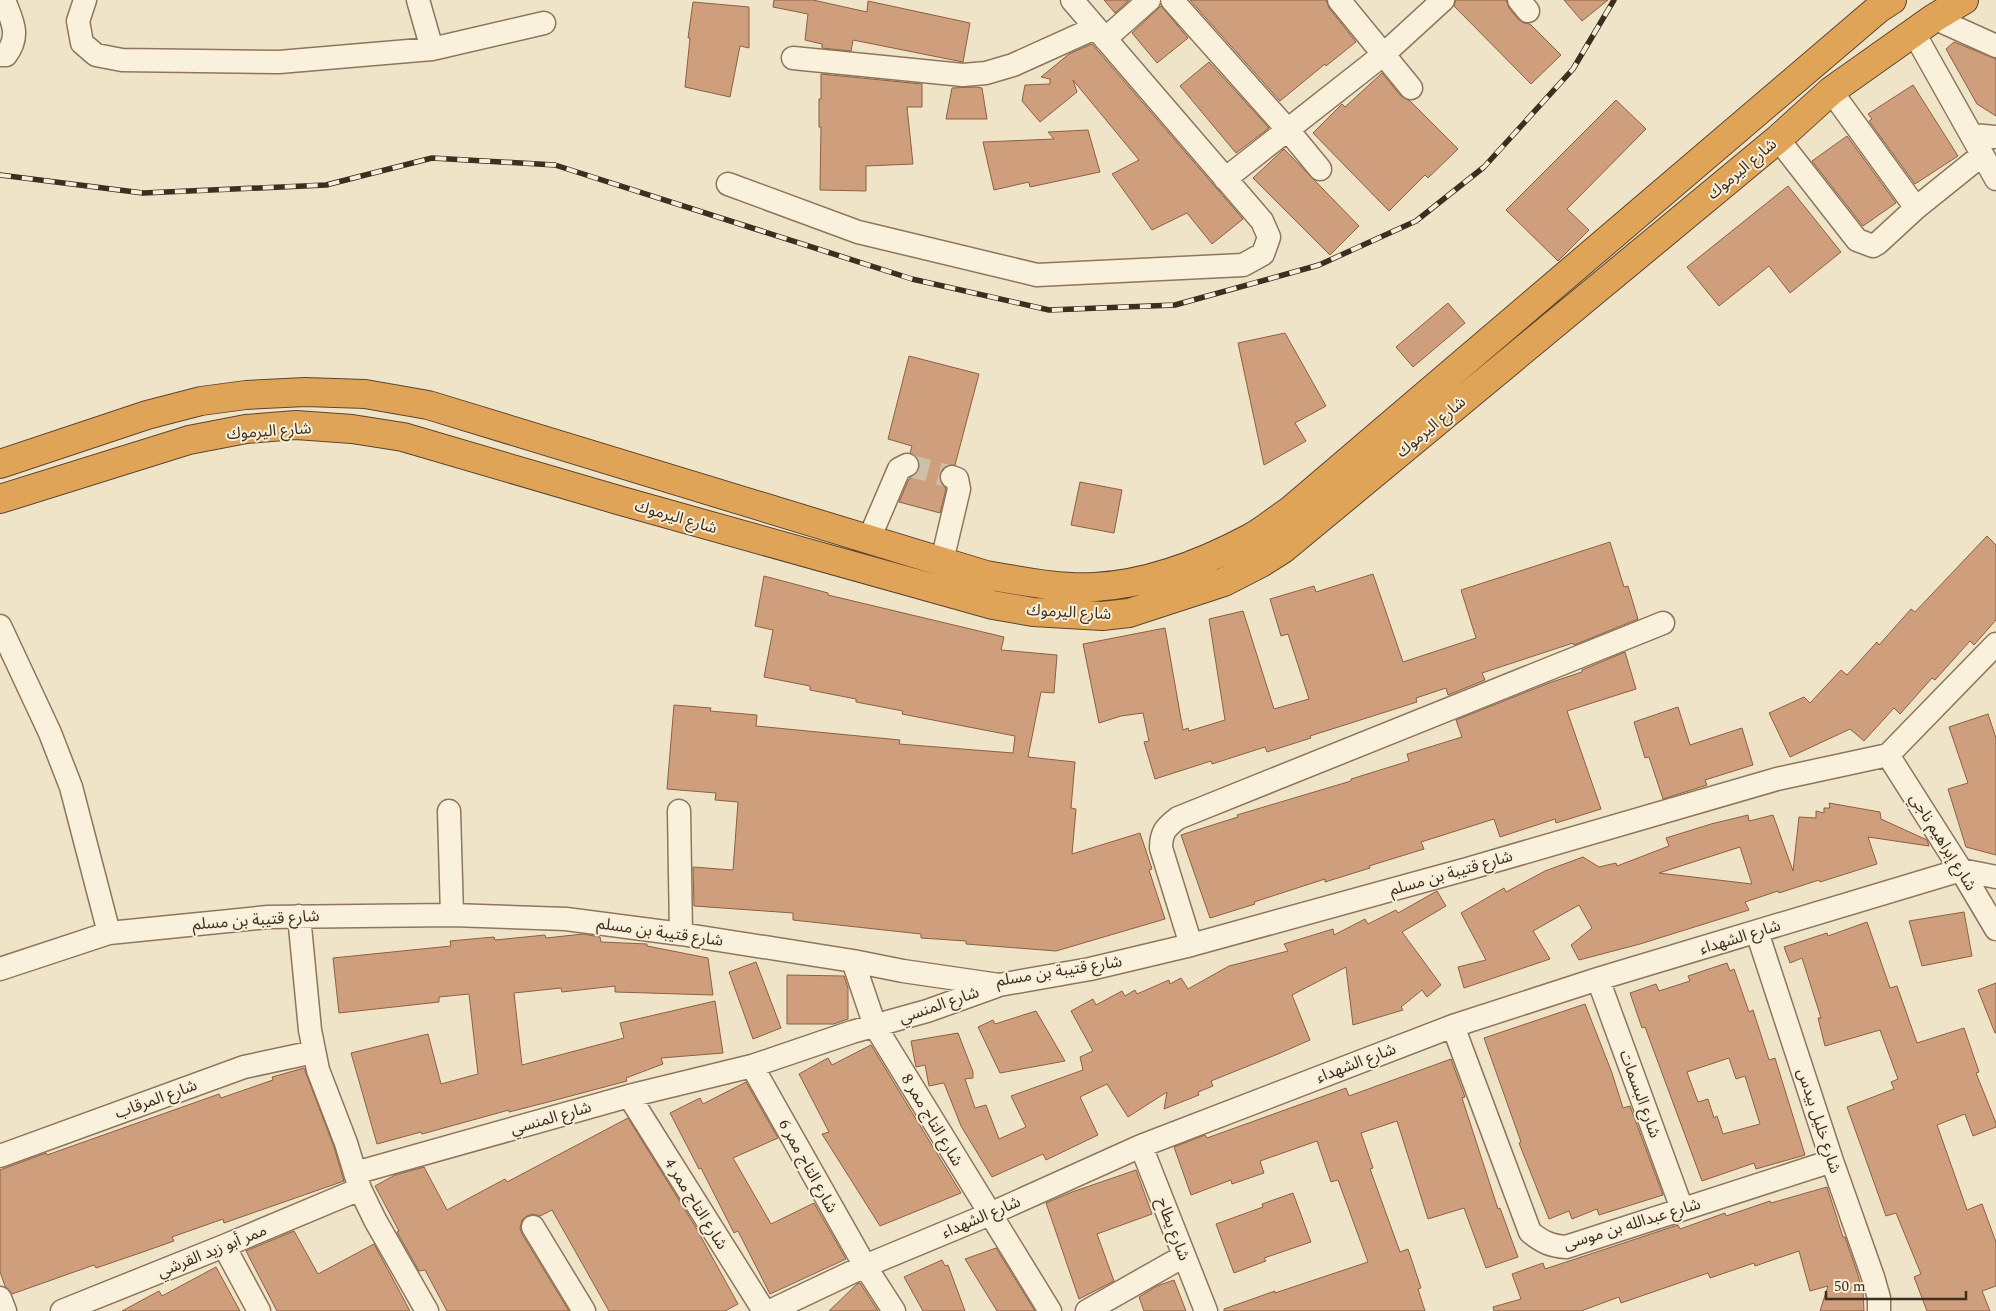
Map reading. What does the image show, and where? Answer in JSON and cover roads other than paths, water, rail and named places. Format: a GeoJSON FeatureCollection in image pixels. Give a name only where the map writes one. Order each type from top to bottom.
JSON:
{"type":"FeatureCollection","features":[{"type":"Feature","properties":{"kind":"highway","name":"شارع اليرموك"},"geometry":{"type":"LineString","coordinates":[[0,464],[147,415],[202,401],[246,395],[305,392],[365,394],[428,405],[986,574],[1043,585],[1095,587],[1141,580],[1186,566],[1251,538],[1290,510],[1878,9],[1892,0]]}},
{"type":"Feature","properties":{"kind":"highway","name":"شارع اليرموك"},"geometry":{"type":"LineString","coordinates":[[0,499],[146,452],[199,438],[246,429],[296,425],[352,429],[403,437],[618,500],[993,605],[1067,615],[1102,616],[1128,613],[1224,582],[1284,549],[1778,139],[1831,91],[1964,0]]}},
{"type":"Feature","properties":{"kind":"street"},"geometry":{"type":"LineString","coordinates":[[0,56],[6,55],[13,46],[15,29],[4,0]]}},
{"type":"Feature","properties":{"kind":"street"},"geometry":{"type":"LineString","coordinates":[[85,0],[78,21],[82,43],[96,55],[122,60],[279,62],[432,49],[544,23]]}},
{"type":"Feature","properties":{"kind":"street"},"geometry":{"type":"LineString","coordinates":[[418,0],[432,49]]}},
{"type":"Feature","properties":{"kind":"street"},"geometry":{"type":"LineString","coordinates":[[728,184],[858,232],[1037,275],[1242,265],[1263,254],[1269,238],[1262,221],[1072,0]]}},
{"type":"Feature","properties":{"kind":"street"},"geometry":{"type":"LineString","coordinates":[[793,58],[963,74],[986,73],[1100,34],[1149,0]]}},
{"type":"Feature","properties":{"kind":"street"},"geometry":{"type":"LineString","coordinates":[[1172,0],[1287,129],[1320,169]]}},
{"type":"Feature","properties":{"kind":"street"},"geometry":{"type":"LineString","coordinates":[[1339,0],[1411,88]]}},
{"type":"Feature","properties":{"kind":"street"},"geometry":{"type":"LineString","coordinates":[[1225,179],[1384,54],[1443,0]]}},
{"type":"Feature","properties":{"kind":"street"},"geometry":{"type":"LineString","coordinates":[[1924,26],[1996,46]]}},
{"type":"Feature","properties":{"kind":"street"},"geometry":{"type":"LineString","coordinates":[[1924,26],[1972,135],[1996,179]]}},
{"type":"Feature","properties":{"kind":"street"},"geometry":{"type":"LineString","coordinates":[[1831,91],[1916,208]]}},
{"type":"Feature","properties":{"kind":"street"},"geometry":{"type":"LineString","coordinates":[[1972,135],[1996,137]]}},
{"type":"Feature","properties":{"kind":"street"},"geometry":{"type":"LineString","coordinates":[[1778,139],[1857,240],[1865,245],[1873,246],[1878,244],[1916,208],[1982,155]]}},
{"type":"Feature","properties":{"kind":"street"},"geometry":{"type":"LineString","coordinates":[[869,539],[899,469],[907,465]]}},
{"type":"Feature","properties":{"kind":"street"},"geometry":{"type":"LineString","coordinates":[[942,561],[958,489],[957,479],[952,477]]}},
{"type":"Feature","properties":{"kind":"street"},"geometry":{"type":"LineString","coordinates":[[1191,945],[1161,848],[1161,837],[1165,828],[1178,818],[1663,623]]}},
{"type":"Feature","properties":{"kind":"street"},"geometry":{"type":"LineString","coordinates":[[0,626],[50,734],[71,787],[108,933]]}},
{"type":"Feature","properties":{"kind":"street"},"geometry":{"type":"LineString","coordinates":[[1888,755],[1996,644]]}},
{"type":"Feature","properties":{"kind":"street","name":"شارع قتيبة بن مسلم"},"geometry":{"type":"LineString","coordinates":[[0,969],[108,933],[220,920],[299,916],[452,914],[566,919],[853,960],[903,971],[999,985],[1090,969],[1191,945],[1486,863],[1777,778],[1888,755]]}},
{"type":"Feature","properties":{"kind":"street","name":"شارع إبراهيم ناجي"},"geometry":{"type":"LineString","coordinates":[[1888,755],[1996,929]]}},
{"type":"Feature","properties":{"kind":"street"},"geometry":{"type":"LineString","coordinates":[[679,810],[681,934]]}},
{"type":"Feature","properties":{"kind":"street"},"geometry":{"type":"LineString","coordinates":[[448,812],[452,914]]}},
{"type":"Feature","properties":{"kind":"street"},"geometry":{"type":"LineString","coordinates":[[1961,870],[1996,877]]}},
{"type":"Feature","properties":{"kind":"street","name":"شارع الشهداء"},"geometry":{"type":"LineString","coordinates":[[770,1311],[865,1266],[990,1214],[1142,1146],[1453,1026],[1598,979],[1961,870]]}},
{"type":"Feature","properties":{"kind":"street"},"geometry":{"type":"LineString","coordinates":[[299,916],[306,996],[318,1070],[358,1181],[375,1220],[427,1311]]}},
{"type":"Feature","properties":{"kind":"street","name":"شارع خليل بيدس"},"geometry":{"type":"LineString","coordinates":[[1757,932],[1832,1161],[1873,1277],[1879,1298],[1879,1311]]}},
{"type":"Feature","properties":{"kind":"street","name":"شارع التاج ممر 8"},"geometry":{"type":"LineString","coordinates":[[853,960],[874,1026],[1050,1311]]}},
{"type":"Feature","properties":{"kind":"street","name":"شارع البسمات"},"geometry":{"type":"LineString","coordinates":[[1598,979],[1682,1209]]}},
{"type":"Feature","properties":{"kind":"street","name":"شارع المنسي"},"geometry":{"type":"LineString","coordinates":[[358,1181],[629,1096],[752,1066],[874,1026],[927,1012],[999,985]]}},
{"type":"Feature","properties":{"kind":"street","name":"شارع عبدالله بن موسى"},"geometry":{"type":"LineString","coordinates":[[1453,1026],[1530,1232],[1540,1240],[1553,1246],[1566,1247],[1832,1161]]}},
{"type":"Feature","properties":{"kind":"street","name":"شارع المرقاب"},"geometry":{"type":"LineString","coordinates":[[0,1156],[244,1067],[314,1052]]}},
{"type":"Feature","properties":{"kind":"street","name":"شارع التاج ممر 6"},"geometry":{"type":"LineString","coordinates":[[752,1066],[865,1266],[894,1311]]}},
{"type":"Feature","properties":{"kind":"street","name":"شارع التاج ممر 4"},"geometry":{"type":"LineString","coordinates":[[629,1096],[764,1311]]}},
{"type":"Feature","properties":{"kind":"street","name":"شارع يطاح"},"geometry":{"type":"LineString","coordinates":[[1142,1146],[1206,1311]]}},
{"type":"Feature","properties":{"kind":"street","name":"ممر أبو زيد القرشي"},"geometry":{"type":"LineString","coordinates":[[62,1311],[224,1246],[358,1181]]}},
{"type":"Feature","properties":{"kind":"street"},"geometry":{"type":"LineString","coordinates":[[533,1227],[584,1311]]}},
{"type":"Feature","properties":{"kind":"street"},"geometry":{"type":"LineString","coordinates":[[224,1246],[259,1311]]}},
{"type":"Feature","properties":{"kind":"street"},"geometry":{"type":"LineString","coordinates":[[1087,1311],[1184,1256]]}},
{"type":"Feature","properties":{"kind":"street"},"geometry":{"type":"LineString","coordinates":[[0,1298],[6,1311]]}},
{"type":"Feature","properties":{"kind":"tunnel"},"geometry":{"type":"LineString","coordinates":[[907,465],[952,477]]}},
{"type":"Feature","properties":{"kind":"railway"},"geometry":{"type":"LineString","coordinates":[[0,175],[143,193],[326,185],[432,158],[555,165],[912,279],[1049,310],[1175,305],[1319,265],[1416,221],[1484,167],[1573,69],[1614,0]]}}]}
